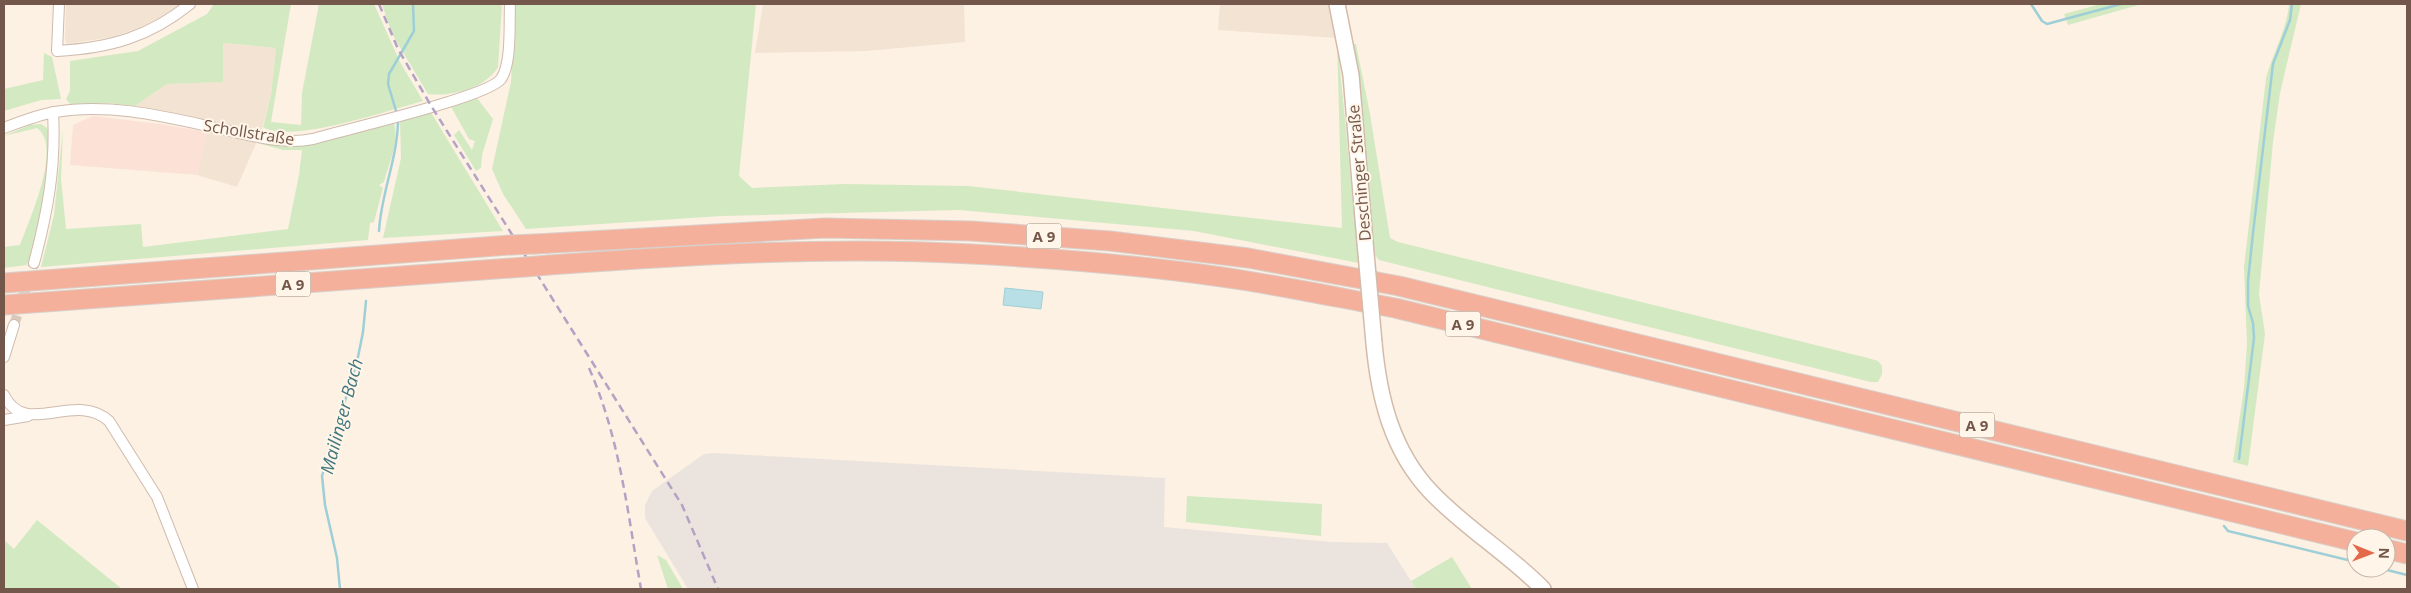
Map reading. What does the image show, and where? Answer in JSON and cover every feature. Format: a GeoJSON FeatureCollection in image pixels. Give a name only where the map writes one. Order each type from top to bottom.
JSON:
{"type":"FeatureCollection","features":[{"type":"Feature","properties":{"kind":"highway","name":"A 9"},"geometry":{"type":"LineString","coordinates":[[4,283],[511,245],[825,228],[961,230],[1110,241],[1248,258],[1399,286],[2407,531]]}},
{"type":"Feature","properties":{"kind":"highway","name":"A 9"},"geometry":{"type":"LineString","coordinates":[[4,305],[693,255],[816,251],[961,253],[1108,264],[1246,281],[1395,308],[2346,540]]}},
{"type":"Feature","properties":{"kind":"street"},"geometry":{"type":"LineString","coordinates":[[59,4],[57,50],[91,48],[126,40],[156,28],[190,4]]}},
{"type":"Feature","properties":{"kind":"street","name":"Schollstraße"},"geometry":{"type":"LineString","coordinates":[[4,128],[53,112],[94,109],[131,111],[271,139],[293,141],[313,139],[442,104],[492,86],[500,80],[507,63],[510,4]]}},
{"type":"Feature","properties":{"kind":"street","name":"Deschinger Straße"},"geometry":{"type":"LineString","coordinates":[[1337,4],[1351,75],[1377,378],[1385,412],[1396,439],[1410,465],[1431,492],[1524,569],[1544,589]]}},
{"type":"Feature","properties":{"kind":"street"},"geometry":{"type":"LineString","coordinates":[[34,263],[52,188],[53,112]]}},
{"type":"Feature","properties":{"kind":"street"},"geometry":{"type":"LineString","coordinates":[[4,357],[14,325]]}},
{"type":"Feature","properties":{"kind":"street"},"geometry":{"type":"LineString","coordinates":[[4,395],[12,406],[28,416]]}},
{"type":"Feature","properties":{"kind":"street"},"geometry":{"type":"LineString","coordinates":[[4,420],[84,409],[99,413],[109,421],[157,497],[193,589]]}},
{"type":"Feature","properties":{"kind":"shaded area"},"geometry":{"type":"Polygon","coordinates":[[[66,4],[182,4],[171,12],[141,27],[112,37],[67,44],[65,40],[66,4]]]}},
{"type":"Feature","properties":{"kind":"shaded area"},"geometry":{"type":"Polygon","coordinates":[[[763,4],[964,4],[965,42],[866,51],[755,53],[763,4]]]}},
{"type":"Feature","properties":{"kind":"shaded area"},"geometry":{"type":"Polygon","coordinates":[[[1220,4],[1329,4],[1337,38],[1218,30],[1220,4]]]}},
{"type":"Feature","properties":{"kind":"shaded area"},"geometry":{"type":"Polygon","coordinates":[[[222,43],[276,48],[271,95],[261,132],[237,187],[197,175],[210,122],[135,106],[167,84],[223,82],[222,43]]]}},
{"type":"Feature","properties":{"kind":"shaded area"},"geometry":{"type":"Polygon","coordinates":[[[93,116],[208,132],[197,175],[70,165],[73,125],[93,116]]]}},
{"type":"Feature","properties":{"kind":"shaded area"},"geometry":{"type":"Polygon","coordinates":[[[704,454],[1165,478],[1164,527],[1331,542],[1387,543],[1416,589],[688,589],[645,518],[645,505],[652,491],[704,454]]]}},
{"type":"Feature","properties":{"kind":"green space"},"geometry":{"type":"Polygon","coordinates":[[[214,4],[291,4],[271,122],[301,125],[302,93],[319,4],[374,4],[400,62],[423,101],[365,118],[317,129],[277,131],[263,127],[271,95],[276,48],[223,43],[223,82],[167,84],[135,106],[109,103],[70,104],[66,99],[70,91],[70,61],[138,51],[207,14],[214,4]]]}},
{"type":"Feature","properties":{"kind":"green space"},"geometry":{"type":"Polygon","coordinates":[[[382,4],[502,4],[498,67],[477,86],[467,90],[447,94],[428,94],[392,34],[382,4]]]}},
{"type":"Feature","properties":{"kind":"green space"},"geometry":{"type":"Polygon","coordinates":[[[515,4],[756,4],[739,176],[752,188],[844,184],[968,186],[1342,228],[1337,38],[1359,263],[1194,231],[959,210],[721,216],[526,229],[503,194],[492,169],[511,82],[515,4]]]}},
{"type":"Feature","properties":{"kind":"green space"},"geometry":{"type":"Polygon","coordinates":[[[2101,4],[2142,4],[2068,25],[2064,14],[2101,4]]]}},
{"type":"Feature","properties":{"kind":"green space"},"geometry":{"type":"Polygon","coordinates":[[[2289,4],[2301,4],[2280,93],[2273,142],[2259,294],[2265,334],[2248,466],[2233,462],[2244,388],[2247,344],[2244,267],[2266,78],[2283,32],[2289,4]]]}},
{"type":"Feature","properties":{"kind":"green space"},"geometry":{"type":"Polygon","coordinates":[[[1353,44],[1356,44],[1370,114],[1390,238],[1398,242],[1868,358],[1878,361],[1882,366],[1882,374],[1878,382],[1871,382],[1379,260],[1375,255],[1353,44]]]}},
{"type":"Feature","properties":{"kind":"green space"},"geometry":{"type":"Polygon","coordinates":[[[44,53],[52,57],[61,99],[41,100],[4,111],[4,89],[43,80],[44,53]]]}},
{"type":"Feature","properties":{"kind":"green space"},"geometry":{"type":"Polygon","coordinates":[[[477,98],[493,119],[482,155],[481,168],[476,171],[454,135],[459,130],[472,150],[475,141],[469,139],[450,105],[477,98]]]}},
{"type":"Feature","properties":{"kind":"green space"},"geometry":{"type":"Polygon","coordinates":[[[430,111],[503,231],[383,238],[401,158],[400,120],[430,111]]]}},
{"type":"Feature","properties":{"kind":"green space"},"geometry":{"type":"Polygon","coordinates":[[[393,121],[396,136],[395,144],[384,182],[379,185],[383,188],[374,222],[370,223],[368,240],[41,267],[54,215],[63,129],[61,179],[66,229],[141,224],[143,247],[288,229],[302,150],[283,150],[257,143],[258,141],[289,143],[393,121]]]}},
{"type":"Feature","properties":{"kind":"green space"},"geometry":{"type":"Polygon","coordinates":[[[41,124],[47,128],[50,137],[47,202],[35,246],[27,265],[4,268],[4,247],[20,245],[30,219],[42,184],[47,151],[44,137],[37,128],[4,136],[30,125],[41,124]]]}},
{"type":"Feature","properties":{"kind":"green space"},"geometry":{"type":"Polygon","coordinates":[[[1187,496],[1322,504],[1321,536],[1186,522],[1187,496]]]}},
{"type":"Feature","properties":{"kind":"green space"},"geometry":{"type":"Polygon","coordinates":[[[37,520],[122,589],[4,589],[4,540],[14,549],[37,520]]]}},
{"type":"Feature","properties":{"kind":"green space"},"geometry":{"type":"Polygon","coordinates":[[[657,555],[666,560],[683,589],[668,589],[657,555]]]}},
{"type":"Feature","properties":{"kind":"green space"},"geometry":{"type":"Polygon","coordinates":[[[1452,557],[1472,589],[1416,589],[1411,581],[1452,557]]]}},
{"type":"Feature","properties":{"kind":"water"},"geometry":{"type":"Polygon","coordinates":[[[1005,288],[1043,292],[1041,309],[1003,305],[1005,288]]]}},
{"type":"Feature","properties":{"kind":"waterway","name":"Mailinger Bach"},"geometry":{"type":"LineString","coordinates":[[397,114],[388,84],[389,74],[414,31],[413,4]]}},
{"type":"Feature","properties":{"kind":"waterway"},"geometry":{"type":"LineString","coordinates":[[2031,4],[2042,21],[2047,24],[2121,4]]}},
{"type":"Feature","properties":{"kind":"waterway"},"geometry":{"type":"LineString","coordinates":[[2239,459],[2254,338],[2253,323],[2248,306],[2248,281],[2253,233],[2273,64],[2290,20],[2292,4]]}},
{"type":"Feature","properties":{"kind":"waterway","name":"Mailinger Bach"},"geometry":{"type":"LineString","coordinates":[[379,231],[380,217],[395,148],[398,119]]}},
{"type":"Feature","properties":{"kind":"waterway","name":"Mailinger Bach"},"geometry":{"type":"LineString","coordinates":[[340,589],[337,558],[325,505],[322,476],[357,362],[363,332],[366,301]]}},
{"type":"Feature","properties":{"kind":"waterway"},"geometry":{"type":"LineString","coordinates":[[2224,526],[2228,531],[2346,560]]}},
{"type":"Feature","properties":{"kind":"waterway"},"geometry":{"type":"LineString","coordinates":[[2396,572],[2407,575]]}},
{"type":"Feature","properties":{"kind":"tunnel"},"geometry":{"type":"LineString","coordinates":[[14,325],[34,263]]}},
{"type":"Feature","properties":{"kind":"railway"},"geometry":{"type":"LineString","coordinates":[[379,4],[398,49],[430,104],[682,505],[718,589]]}},
{"type":"Feature","properties":{"kind":"railway"},"geometry":{"type":"LineString","coordinates":[[589,368],[600,395],[616,449],[641,589]]}}]}
